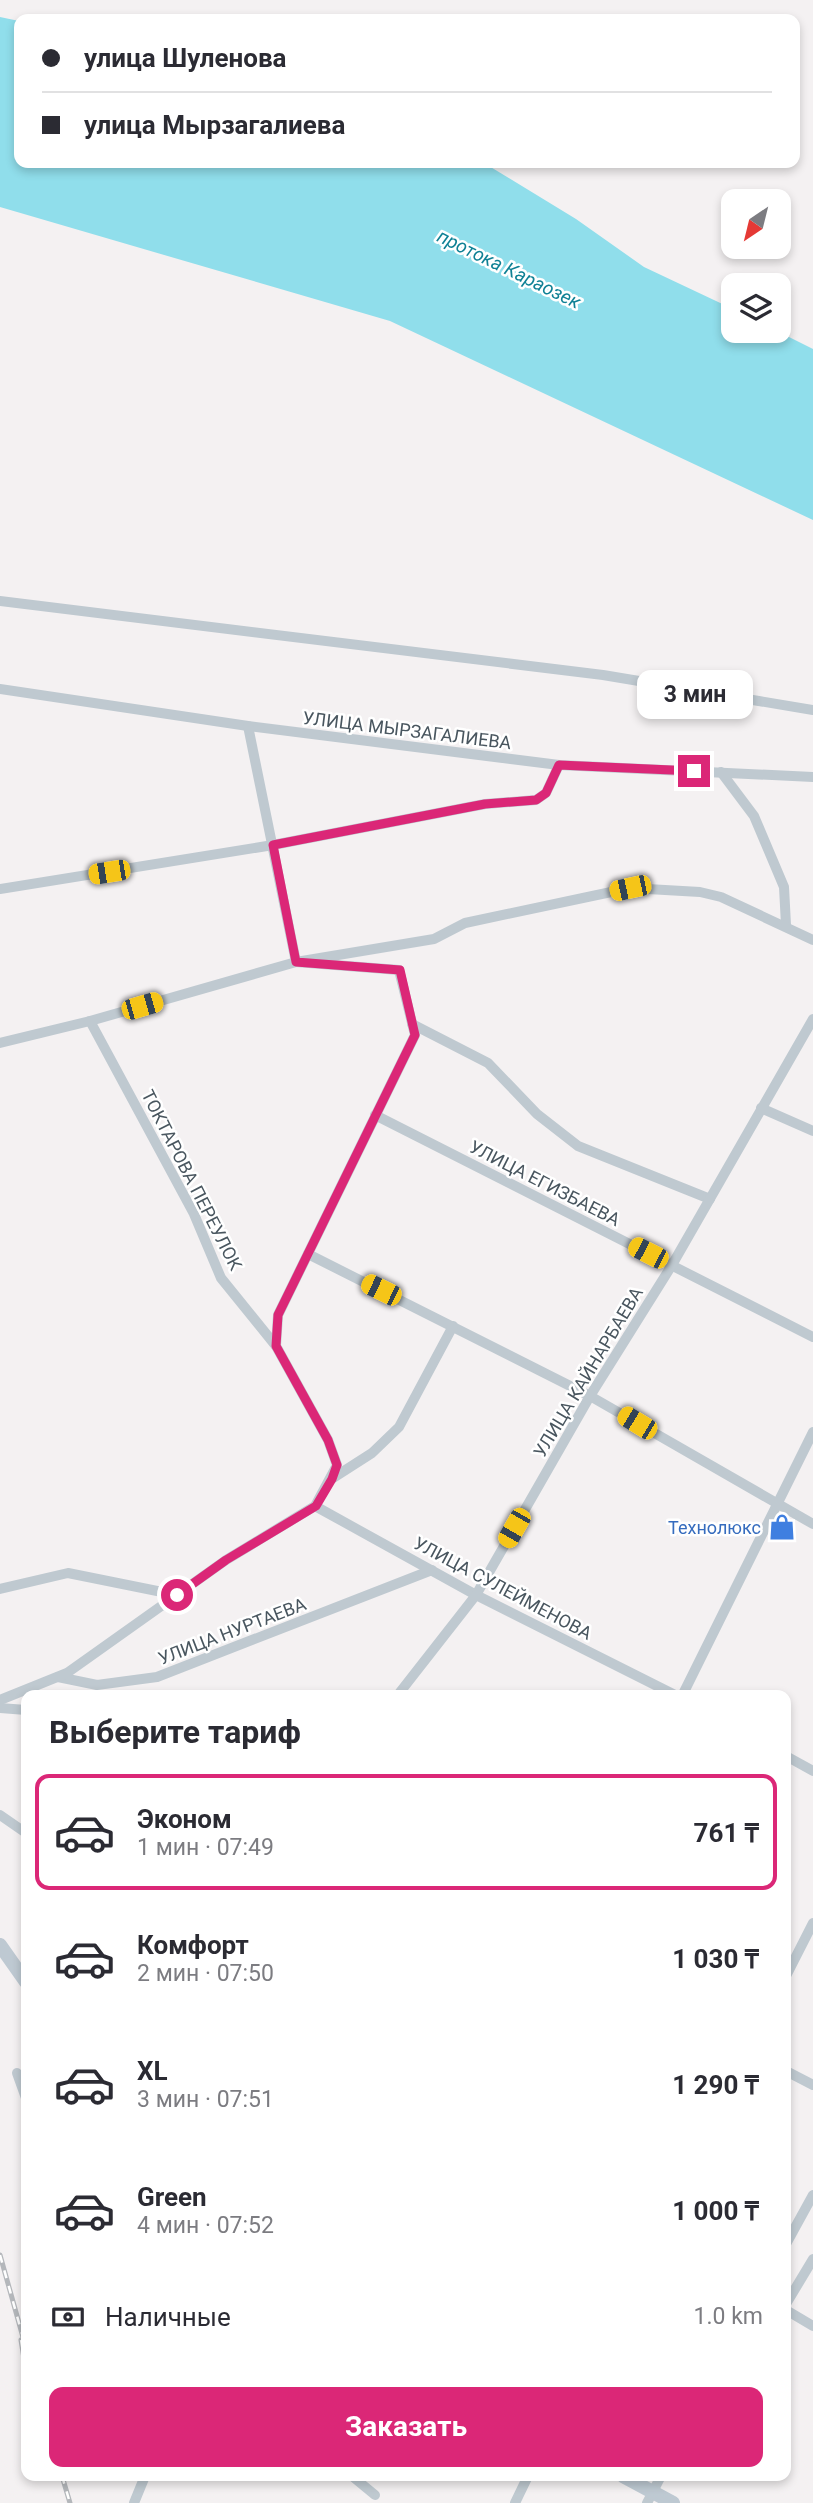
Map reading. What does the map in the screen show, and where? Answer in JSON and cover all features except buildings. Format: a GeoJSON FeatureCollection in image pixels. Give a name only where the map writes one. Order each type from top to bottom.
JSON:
{"type":"FeatureCollection","features":[{"type":"Feature","properties":{"kind":"street"},"geometry":{"type":"LineString","coordinates":[[0,601],[603,675],[813,710]]}},
{"type":"Feature","properties":{"kind":"street","name":"УЛИЦА МЫРЗАГАЛИЕВА"},"geometry":{"type":"LineString","coordinates":[[0,689],[248,726],[559,765],[813,776]]}},
{"type":"Feature","properties":{"kind":"street"},"geometry":{"type":"LineString","coordinates":[[248,726],[296,962]]}},
{"type":"Feature","properties":{"kind":"street"},"geometry":{"type":"LineString","coordinates":[[0,889],[273,845],[485,804],[536,800],[546,793],[559,765]]}},
{"type":"Feature","properties":{"kind":"street"},"geometry":{"type":"LineString","coordinates":[[721,772],[754,816],[784,887],[786,925]]}},
{"type":"Feature","properties":{"kind":"street"},"geometry":{"type":"LineString","coordinates":[[0,1042],[90,1021],[296,962],[435,939],[465,923],[630,888],[700,892],[720,897],[786,925],[813,940]]}},
{"type":"Feature","properties":{"kind":"street"},"geometry":{"type":"LineString","coordinates":[[276,1346],[278,1315],[415,1035],[400,970],[296,962]]}},
{"type":"Feature","properties":{"kind":"street","name":"УЛИЦА КАЙНАРБАЕВА"},"geometry":{"type":"LineString","coordinates":[[402,1690],[476,1595],[590,1396],[672,1265],[813,1019]]}},
{"type":"Feature","properties":{"kind":"street","name":"ТОКТАРОВА ПЕРЕУЛОК"},"geometry":{"type":"LineString","coordinates":[[90,1021],[194,1214],[221,1278],[276,1346],[328,1440],[337,1465],[332,1479]]}},
{"type":"Feature","properties":{"kind":"street"},"geometry":{"type":"LineString","coordinates":[[412,1024],[488,1063],[537,1114],[578,1146],[710,1199]]}},
{"type":"Feature","properties":{"kind":"street"},"geometry":{"type":"LineString","coordinates":[[761,1108],[813,1131]]}},
{"type":"Feature","properties":{"kind":"street","name":"УЛИЦА ЕГИЗБАЕВА"},"geometry":{"type":"LineString","coordinates":[[375,1115],[813,1337]]}},
{"type":"Feature","properties":{"kind":"street"},"geometry":{"type":"LineString","coordinates":[[308,1254],[590,1396],[777,1506],[813,1524]]}},
{"type":"Feature","properties":{"kind":"street"},"geometry":{"type":"LineString","coordinates":[[25,1690],[57,1677],[226,1560],[316,1506],[332,1479],[372,1452],[399,1427],[453,1326]]}},
{"type":"Feature","properties":{"kind":"street"},"geometry":{"type":"LineString","coordinates":[[685,1690],[813,1432]]}},
{"type":"Feature","properties":{"kind":"street","name":"УЛИЦА СУЛЕЙМЕНОВА"},"geometry":{"type":"LineString","coordinates":[[316,1506],[476,1595],[665,1690]]}},
{"type":"Feature","properties":{"kind":"street","name":"УЛИЦА НУРТАЕВА"},"geometry":{"type":"LineString","coordinates":[[57,1677],[97,1685],[157,1677],[432,1570]]}},
{"type":"Feature","properties":{"kind":"street"},"geometry":{"type":"LineString","coordinates":[[0,1589],[68,1573],[177,1595]]}},
{"type":"Feature","properties":{"kind":"street"},"geometry":{"type":"LineString","coordinates":[[0,1700],[21,1692]]}},
{"type":"Feature","properties":{"kind":"street"},"geometry":{"type":"LineString","coordinates":[[0,1708],[21,1710]]}},
{"type":"Feature","properties":{"kind":"street"},"geometry":{"type":"LineString","coordinates":[[791,1759],[813,1771]]}},
{"type":"Feature","properties":{"kind":"street"},"geometry":{"type":"LineString","coordinates":[[0,1815],[21,1830]]}},
{"type":"Feature","properties":{"kind":"street"},"geometry":{"type":"LineString","coordinates":[[791,1966],[813,1923]]}},
{"type":"Feature","properties":{"kind":"street"},"geometry":{"type":"LineString","coordinates":[[0,1945],[21,1975]]}},
{"type":"Feature","properties":{"kind":"street"},"geometry":{"type":"LineString","coordinates":[[17,2073],[21,2084]]}},
{"type":"Feature","properties":{"kind":"street"},"geometry":{"type":"LineString","coordinates":[[791,2074],[813,2085]]}},
{"type":"Feature","properties":{"kind":"street"},"geometry":{"type":"LineString","coordinates":[[791,2235],[813,2195]]}},
{"type":"Feature","properties":{"kind":"street"},"geometry":{"type":"LineString","coordinates":[[791,2296],[813,2259]]}},
{"type":"Feature","properties":{"kind":"street"},"geometry":{"type":"LineString","coordinates":[[791,2313],[813,2326]]}},
{"type":"Feature","properties":{"kind":"street"},"geometry":{"type":"LineString","coordinates":[[134,2503],[143,2481]]}},
{"type":"Feature","properties":{"kind":"street"},"geometry":{"type":"LineString","coordinates":[[358,2481],[375,2495]]}},
{"type":"Feature","properties":{"kind":"street"},"geometry":{"type":"LineString","coordinates":[[514,2503],[525,2481]]}},
{"type":"Feature","properties":{"kind":"street"},"geometry":{"type":"LineString","coordinates":[[628,2481],[649,2498],[673,2503]]}},
{"type":"Feature","properties":{"kind":"street"},"geometry":{"type":"LineString","coordinates":[[649,2498],[658,2481]]}},
{"type":"Feature","properties":{"kind":"water","name":"протока Караозек"},"geometry":{"type":"Polygon","coordinates":[[[0,17],[14,20],[14,168],[492,168],[576,219],[644,267],[721,303],[721,343],[791,343],[791,338],[813,349],[813,520],[390,321],[0,207],[0,17]]]}},
{"type":"Feature","properties":{"kind":"railway"},"geometry":{"type":"LineString","coordinates":[[0,2255],[21,2330]]}},
{"type":"Feature","properties":{"kind":"railway"},"geometry":{"type":"LineString","coordinates":[[63,2481],[70,2503]]}},
{"type":"Feature","properties":{"kind":"place","name":"Технолюкс"},"geometry":{"type":"Point","coordinates":[782,1527]}},
{"type":"Feature","properties":{"kind":"route"},"geometry":{"type":"LineString","coordinates":[[177,1595],[226,1560],[316,1506],[332,1479],[337,1465],[328,1440],[276,1346],[278,1315],[415,1035],[400,970],[296,962],[273,845],[485,804],[536,800],[546,793],[559,765],[694,771]]}}]}
